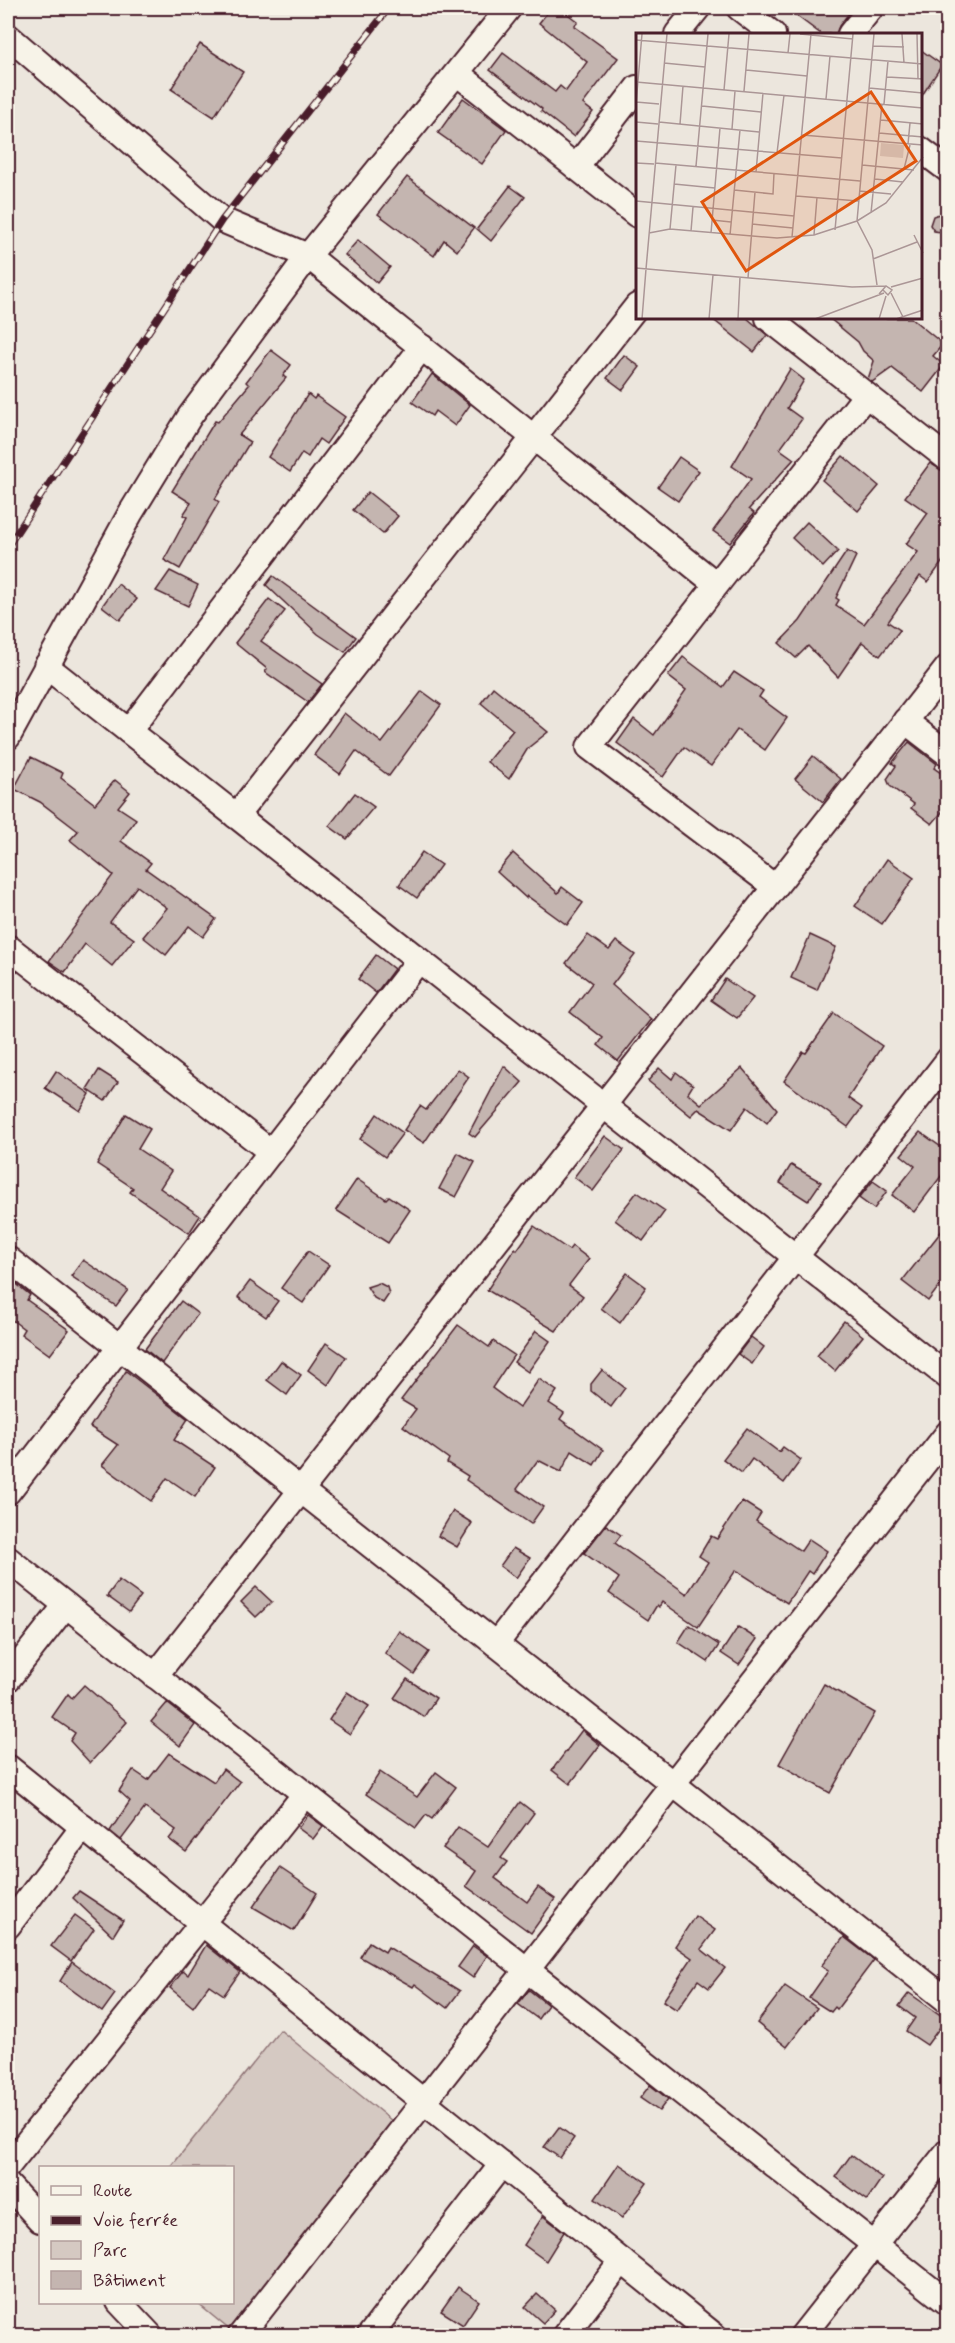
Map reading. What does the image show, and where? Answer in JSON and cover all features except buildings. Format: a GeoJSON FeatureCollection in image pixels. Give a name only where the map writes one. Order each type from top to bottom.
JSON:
{"type":"FeatureCollection","features":[{"type":"Feature","properties":{"kind":"street"},"geometry":{"type":"LineString","coordinates":[[8,737],[130,514],[190,416],[308,256],[458,74],[509,8]]}},
{"type":"Feature","properties":{"kind":"street"},"geometry":{"type":"LineString","coordinates":[[678,33],[698,8]]}},
{"type":"Feature","properties":{"kind":"street"},"geometry":{"type":"LineString","coordinates":[[739,8],[772,33]]}},
{"type":"Feature","properties":{"kind":"street"},"geometry":{"type":"LineString","coordinates":[[851,33],[872,8]]}},
{"type":"Feature","properties":{"kind":"street"},"geometry":{"type":"LineString","coordinates":[[8,36],[222,220],[308,256],[716,584]]}},
{"type":"Feature","properties":{"kind":"street"},"geometry":{"type":"LineString","coordinates":[[458,74],[636,214]]}},
{"type":"Feature","properties":{"kind":"street"},"geometry":{"type":"LineString","coordinates":[[576,167],[636,89]]}},
{"type":"Feature","properties":{"kind":"street"},"geometry":{"type":"LineString","coordinates":[[922,150],[948,171]]}},
{"type":"Feature","properties":{"kind":"street"},"geometry":{"type":"LineString","coordinates":[[237,816],[636,307]]}},
{"type":"Feature","properties":{"kind":"street"},"geometry":{"type":"LineString","coordinates":[[771,320],[948,459]]}},
{"type":"Feature","properties":{"kind":"street"},"geometry":{"type":"LineString","coordinates":[[129,731],[422,347]]}},
{"type":"Feature","properties":{"kind":"street"},"geometry":{"type":"LineString","coordinates":[[775,887],[589,747],[866,394]]}},
{"type":"Feature","properties":{"kind":"street"},"geometry":{"type":"LineString","coordinates":[[46,666],[948,1377]]}},
{"type":"Feature","properties":{"kind":"street"},"geometry":{"type":"LineString","coordinates":[[156,1676],[948,667]]}},
{"type":"Feature","properties":{"kind":"street"},"geometry":{"type":"LineString","coordinates":[[905,721],[948,754]]}},
{"type":"Feature","properties":{"kind":"street"},"geometry":{"type":"LineString","coordinates":[[8,947],[271,1152]]}},
{"type":"Feature","properties":{"kind":"street"},"geometry":{"type":"LineString","coordinates":[[8,1492],[419,960]]}},
{"type":"Feature","properties":{"kind":"street"},"geometry":{"type":"LineString","coordinates":[[496,1644],[948,1060]]}},
{"type":"Feature","properties":{"kind":"street"},"geometry":{"type":"LineString","coordinates":[[8,1259],[948,2001]]}},
{"type":"Feature","properties":{"kind":"street"},"geometry":{"type":"LineString","coordinates":[[240,2336],[948,1432]]}},
{"type":"Feature","properties":{"kind":"street"},"geometry":{"type":"LineString","coordinates":[[8,1559],[948,2303]]}},
{"type":"Feature","properties":{"kind":"street"},"geometry":{"type":"LineString","coordinates":[[8,1679],[66,1605]]}},
{"type":"Feature","properties":{"kind":"street"},"geometry":{"type":"LineString","coordinates":[[8,1767],[715,2336]]}},
{"type":"Feature","properties":{"kind":"street"},"geometry":{"type":"LineString","coordinates":[[8,2166],[304,1794]]}},
{"type":"Feature","properties":{"kind":"street"},"geometry":{"type":"LineString","coordinates":[[8,1926],[83,1827]]}},
{"type":"Feature","properties":{"kind":"street"},"geometry":{"type":"LineString","coordinates":[[802,2336],[948,2151]]}},
{"type":"Feature","properties":{"kind":"street"},"geometry":{"type":"LineString","coordinates":[[369,2336],[502,2164]]}},
{"type":"Feature","properties":{"kind":"street"},"geometry":{"type":"LineString","coordinates":[[8,2185],[39,2219]]}},
{"type":"Feature","properties":{"kind":"street"},"geometry":{"type":"LineString","coordinates":[[564,2336],[622,2261]]}},
{"type":"Feature","properties":{"kind":"street"},"geometry":{"type":"LineString","coordinates":[[121,2304],[151,2336]]}},
{"type":"Feature","properties":{"kind":"green space"},"geometry":{"type":"Polygon","coordinates":[[[280,2030],[397,2125],[231,2331],[198,2304],[234,2304],[234,2166],[172,2166],[280,2030]]]}},
{"type":"Feature","properties":{"kind":"railway"},"geometry":{"type":"LineString","coordinates":[[8,546],[222,220],[389,8]]}}]}
